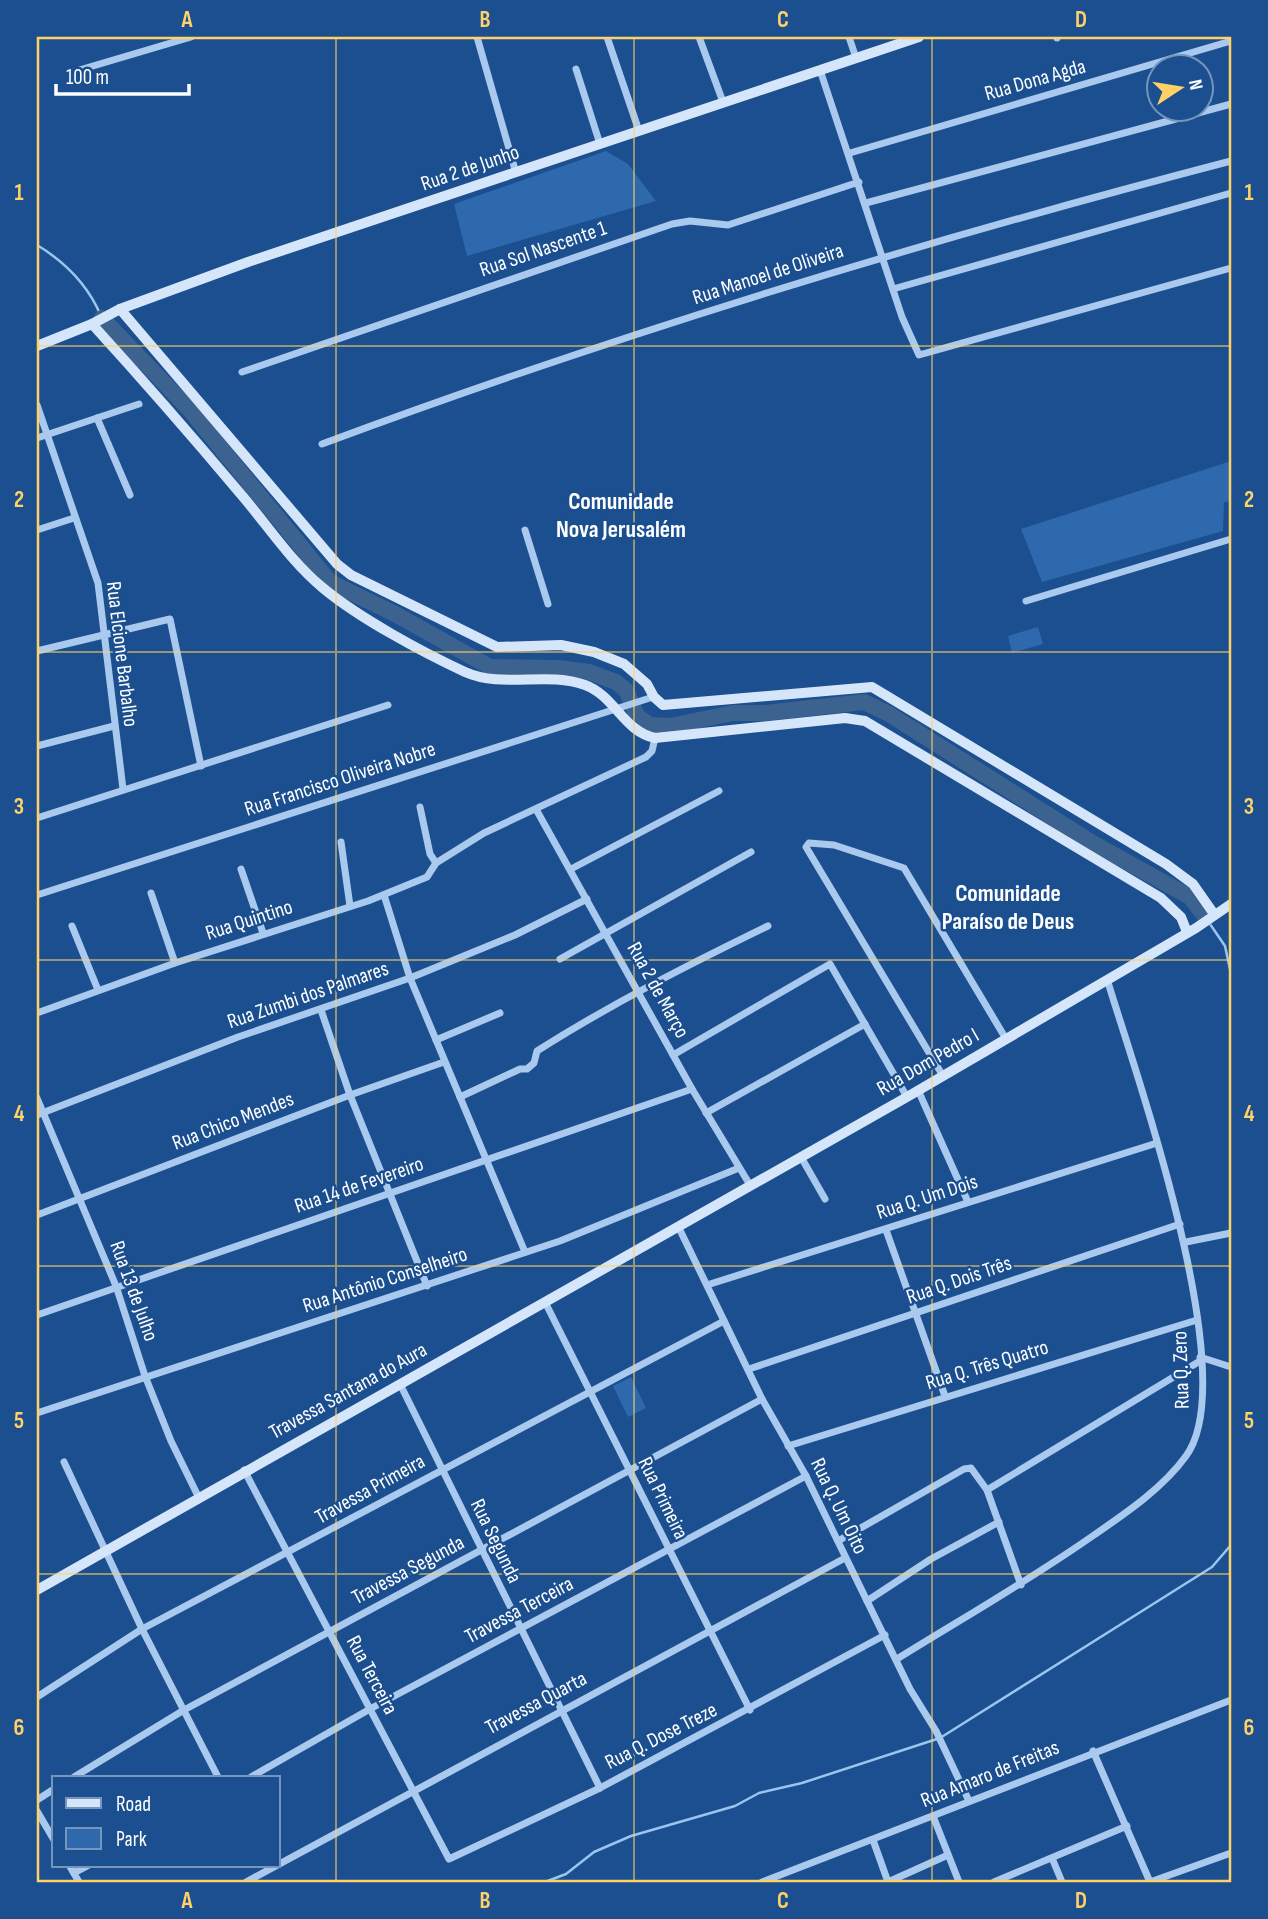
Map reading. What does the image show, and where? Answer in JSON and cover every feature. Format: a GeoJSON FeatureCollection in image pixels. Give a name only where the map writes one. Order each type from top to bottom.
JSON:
{"type":"FeatureCollection","features":[{"type":"Feature","properties":{"kind":"street"},"geometry":{"type":"LineString","coordinates":[[76,71],[191,37]]}},
{"type":"Feature","properties":{"kind":"street"},"geometry":{"type":"LineString","coordinates":[[477,37],[516,173]]}},
{"type":"Feature","properties":{"kind":"street"},"geometry":{"type":"LineString","coordinates":[[607,37],[639,131]]}},
{"type":"Feature","properties":{"kind":"street"},"geometry":{"type":"LineString","coordinates":[[699,37],[723,102]]}},
{"type":"Feature","properties":{"kind":"street"},"geometry":{"type":"LineString","coordinates":[[849,37],[856,58]]}},
{"type":"Feature","properties":{"kind":"street","name":"Rua 2 de Junho"},"geometry":{"type":"LineString","coordinates":[[37,346],[92,324],[120,309],[297,245],[919,37]]}},
{"type":"Feature","properties":{"kind":"street","name":"Rua Dona Agda"},"geometry":{"type":"LineString","coordinates":[[850,153],[1231,41]]}},
{"type":"Feature","properties":{"kind":"street"},"geometry":{"type":"LineString","coordinates":[[576,69],[600,145]]}},
{"type":"Feature","properties":{"kind":"street"},"geometry":{"type":"LineString","coordinates":[[820,70],[850,153],[902,317],[921,355],[1231,268]]}},
{"type":"Feature","properties":{"kind":"street"},"geometry":{"type":"LineString","coordinates":[[866,203],[1231,104]]}},
{"type":"Feature","properties":{"kind":"street","name":"Rua Manoel de Oliveira"},"geometry":{"type":"LineString","coordinates":[[323,444],[520,374],[882,255],[1231,161]]}},
{"type":"Feature","properties":{"kind":"street","name":"Rua Sol Nascente 1"},"geometry":{"type":"LineString","coordinates":[[242,372],[672,224],[690,221],[728,225],[859,183]]}},
{"type":"Feature","properties":{"kind":"street"},"geometry":{"type":"LineString","coordinates":[[893,289],[1231,193]]}},
{"type":"Feature","properties":{"kind":"street"},"geometry":{"type":"LineString","coordinates":[[120,309],[337,564],[351,575],[497,647],[561,645],[614,660],[647,684],[654,697],[663,705],[872,687],[1166,864],[1193,884],[1214,915]]}},
{"type":"Feature","properties":{"kind":"street"},"geometry":{"type":"LineString","coordinates":[[92,324],[325,590],[392,632],[467,672],[491,679],[572,682],[599,692],[620,708],[641,735],[655,738],[845,718],[865,721],[1161,898],[1191,930]]}},
{"type":"Feature","properties":{"kind":"street"},"geometry":{"type":"LineString","coordinates":[[37,438],[139,404]]}},
{"type":"Feature","properties":{"kind":"street","name":"Rua Elcione Barbalho"},"geometry":{"type":"LineString","coordinates":[[37,405],[97,583],[123,789]]}},
{"type":"Feature","properties":{"kind":"street"},"geometry":{"type":"LineString","coordinates":[[97,418],[130,495]]}},
{"type":"Feature","properties":{"kind":"street"},"geometry":{"type":"LineString","coordinates":[[37,530],[74,518]]}},
{"type":"Feature","properties":{"kind":"street"},"geometry":{"type":"LineString","coordinates":[[525,530],[548,604]]}},
{"type":"Feature","properties":{"kind":"street"},"geometry":{"type":"LineString","coordinates":[[1026,601],[1231,539]]}},
{"type":"Feature","properties":{"kind":"street"},"geometry":{"type":"LineString","coordinates":[[37,651],[170,619],[173,623],[201,766]]}},
{"type":"Feature","properties":{"kind":"street","name":"Rua Francisco Oliveira Nobre"},"geometry":{"type":"LineString","coordinates":[[37,895],[653,697]]}},
{"type":"Feature","properties":{"kind":"street"},"geometry":{"type":"LineString","coordinates":[[37,818],[388,705]]}},
{"type":"Feature","properties":{"kind":"street"},"geometry":{"type":"LineString","coordinates":[[37,746],[114,726]]}},
{"type":"Feature","properties":{"kind":"street","name":"Rua Quintino"},"geometry":{"type":"LineString","coordinates":[[37,1013],[263,933],[384,895],[427,877],[436,863],[484,833],[537,811],[646,757],[652,751],[655,738]]}},
{"type":"Feature","properties":{"kind":"street"},"geometry":{"type":"LineString","coordinates":[[571,869],[719,791]]}},
{"type":"Feature","properties":{"kind":"street"},"geometry":{"type":"LineString","coordinates":[[420,807],[430,855],[436,863]]}},
{"type":"Feature","properties":{"kind":"street","name":"Rua 2 de Março"},"geometry":{"type":"LineString","coordinates":[[537,811],[639,989],[692,1089],[750,1185]]}},
{"type":"Feature","properties":{"kind":"street"},"geometry":{"type":"LineString","coordinates":[[341,842],[350,906]]}},
{"type":"Feature","properties":{"kind":"street"},"geometry":{"type":"LineString","coordinates":[[943,1076],[806,847],[816,842],[834,845],[904,869],[1006,1039]]}},
{"type":"Feature","properties":{"kind":"street"},"geometry":{"type":"LineString","coordinates":[[560,959],[751,852]]}},
{"type":"Feature","properties":{"kind":"street"},"geometry":{"type":"LineString","coordinates":[[241,869],[263,933]]}},
{"type":"Feature","properties":{"kind":"street"},"geometry":{"type":"LineString","coordinates":[[150,893],[175,963]]}},
{"type":"Feature","properties":{"kind":"street"},"geometry":{"type":"LineString","coordinates":[[384,895],[410,978],[525,1252]]}},
{"type":"Feature","properties":{"kind":"street","name":"Rua Zumbi dos Palmares"},"geometry":{"type":"LineString","coordinates":[[40,1114],[239,1037],[410,978],[516,935],[587,899]]}},
{"type":"Feature","properties":{"kind":"street","name":"Rua Dom Pedro I"},"geometry":{"type":"LineString","coordinates":[[678,1226],[907,1097],[1231,904]]}},
{"type":"Feature","properties":{"kind":"street"},"geometry":{"type":"LineString","coordinates":[[72,926],[98,990]]}},
{"type":"Feature","properties":{"kind":"street"},"geometry":{"type":"LineString","coordinates":[[460,1097],[520,1069],[527,1069],[534,1063],[537,1051],[639,989],[768,926]]}},
{"type":"Feature","properties":{"kind":"street"},"geometry":{"type":"LineString","coordinates":[[673,1055],[830,964],[907,1097]]}},
{"type":"Feature","properties":{"kind":"street","name":"Rua Q. Zero"},"geometry":{"type":"LineString","coordinates":[[897,1659],[1021,1585],[1126,1513],[1186,1456],[1200,1422],[1197,1320],[1186,1242],[1107,979]]}},
{"type":"Feature","properties":{"kind":"street"},"geometry":{"type":"LineString","coordinates":[[321,1010],[350,1095],[427,1286]]}},
{"type":"Feature","properties":{"kind":"street"},"geometry":{"type":"LineString","coordinates":[[436,1040],[500,1013]]}},
{"type":"Feature","properties":{"kind":"street"},"geometry":{"type":"LineString","coordinates":[[706,1113],[864,1024]]}},
{"type":"Feature","properties":{"kind":"street","name":"Rua Chico Mendes"},"geometry":{"type":"LineString","coordinates":[[37,1215],[350,1095],[444,1062]]}},
{"type":"Feature","properties":{"kind":"street","name":"Rua 14 de Fevereiro"},"geometry":{"type":"LineString","coordinates":[[37,1315],[692,1089]]}},
{"type":"Feature","properties":{"kind":"street"},"geometry":{"type":"LineString","coordinates":[[918,1090],[968,1202]]}},
{"type":"Feature","properties":{"kind":"street","name":"Rua 13 de Julho"},"geometry":{"type":"LineString","coordinates":[[37,1098],[40,1114],[80,1199],[116,1286],[145,1376],[198,1496]]}},
{"type":"Feature","properties":{"kind":"street","name":"Rua Q. Um Dois"},"geometry":{"type":"LineString","coordinates":[[707,1285],[1157,1143]]}},
{"type":"Feature","properties":{"kind":"street"},"geometry":{"type":"LineString","coordinates":[[801,1157],[825,1199]]}},
{"type":"Feature","properties":{"kind":"street","name":"Rua Antônio Conselheiro"},"geometry":{"type":"LineString","coordinates":[[37,1413],[525,1252],[625,1216],[739,1168]]}},
{"type":"Feature","properties":{"kind":"street","name":"Rua Q. Dois Três"},"geometry":{"type":"LineString","coordinates":[[749,1369],[1181,1224]]}},
{"type":"Feature","properties":{"kind":"street","name":"Rua Q. Um Oito"},"geometry":{"type":"LineString","coordinates":[[678,1226],[762,1399],[806,1476],[910,1689],[936,1731],[969,1801]]}},
{"type":"Feature","properties":{"kind":"street","name":"Travessa Santana do Aura"},"geometry":{"type":"LineString","coordinates":[[37,1590],[198,1496],[678,1226]]}},
{"type":"Feature","properties":{"kind":"street"},"geometry":{"type":"LineString","coordinates":[[886,1230],[945,1396]]}},
{"type":"Feature","properties":{"kind":"street"},"geometry":{"type":"LineString","coordinates":[[1186,1242],[1231,1233]]}},
{"type":"Feature","properties":{"kind":"street","name":"Rua Primeira"},"geometry":{"type":"LineString","coordinates":[[545,1301],[750,1710]]}},
{"type":"Feature","properties":{"kind":"street","name":"Rua Q. Três Quatro"},"geometry":{"type":"LineString","coordinates":[[788,1446],[1197,1320]]}},
{"type":"Feature","properties":{"kind":"street","name":"Travessa Primeira"},"geometry":{"type":"LineString","coordinates":[[37,1697],[142,1629],[724,1321]]}},
{"type":"Feature","properties":{"kind":"street"},"geometry":{"type":"LineString","coordinates":[[987,1490],[1200,1359],[1231,1367]]}},
{"type":"Feature","properties":{"kind":"street","name":"Rua Segunda"},"geometry":{"type":"LineString","coordinates":[[400,1384],[600,1787]]}},
{"type":"Feature","properties":{"kind":"street","name":"Travessa Segunda"},"geometry":{"type":"LineString","coordinates":[[76,1776],[184,1710],[762,1399]]}},
{"type":"Feature","properties":{"kind":"street"},"geometry":{"type":"LineString","coordinates":[[64,1462],[142,1629],[217,1776]]}},
{"type":"Feature","properties":{"kind":"street"},"geometry":{"type":"LineString","coordinates":[[838,1541],[964,1469],[977,1472],[987,1490],[1021,1585]]}},
{"type":"Feature","properties":{"kind":"street","name":"Rua Terceira"},"geometry":{"type":"LineString","coordinates":[[244,1470],[449,1859]]}},
{"type":"Feature","properties":{"kind":"street","name":"Travessa Terceira"},"geometry":{"type":"LineString","coordinates":[[253,1776],[370,1709],[806,1476]]}},
{"type":"Feature","properties":{"kind":"street"},"geometry":{"type":"LineString","coordinates":[[867,1601],[931,1559],[999,1522]]}},
{"type":"Feature","properties":{"kind":"street","name":"Travessa Quarta"},"geometry":{"type":"LineString","coordinates":[[280,1860],[845,1558]]}},
{"type":"Feature","properties":{"kind":"street","name":"Rua Q. Dose Treze"},"geometry":{"type":"LineString","coordinates":[[449,1859],[600,1787],[750,1710],[885,1635]]}},
{"type":"Feature","properties":{"kind":"street","name":"Rua Amaro de Freitas"},"geometry":{"type":"LineString","coordinates":[[762,1882],[1093,1751],[1231,1702]]}},
{"type":"Feature","properties":{"kind":"street"},"geometry":{"type":"LineString","coordinates":[[1093,1751],[1150,1882],[1231,1853]]}},
{"type":"Feature","properties":{"kind":"street"},"geometry":{"type":"LineString","coordinates":[[37,1800],[52,1790]]}},
{"type":"Feature","properties":{"kind":"street"},"geometry":{"type":"LineString","coordinates":[[37,1811],[52,1837]]}},
{"type":"Feature","properties":{"kind":"street"},"geometry":{"type":"LineString","coordinates":[[933,1816],[959,1882]]}},
{"type":"Feature","properties":{"kind":"street"},"geometry":{"type":"LineString","coordinates":[[994,1882],[1127,1826]]}},
{"type":"Feature","properties":{"kind":"street"},"geometry":{"type":"LineString","coordinates":[[873,1840],[888,1882],[948,1855]]}},
{"type":"Feature","properties":{"kind":"street"},"geometry":{"type":"LineString","coordinates":[[1052,1858],[1062,1882]]}},
{"type":"Feature","properties":{"kind":"street"},"geometry":{"type":"LineString","coordinates":[[70,1867],[79,1882]]}},
{"type":"Feature","properties":{"kind":"street"},"geometry":{"type":"LineString","coordinates":[[74,1873],[85,1867]]}},
{"type":"Feature","properties":{"kind":"street","name":"Travessa Quarta"},"geometry":{"type":"LineString","coordinates":[[246,1882],[264,1868]]}},
{"type":"Feature","properties":{"kind":"green space"},"geometry":{"type":"Polygon","coordinates":[[[606,151],[628,164],[656,201],[467,256],[454,204],[606,151]]]}},
{"type":"Feature","properties":{"kind":"green space"},"geometry":{"type":"Polygon","coordinates":[[[1231,461],[1231,501],[1224,502],[1223,531],[1042,582],[1021,529],[1231,461]]]}},
{"type":"Feature","properties":{"kind":"green space"},"geometry":{"type":"Polygon","coordinates":[[[1038,627],[1043,644],[1012,653],[1008,636],[1038,627]]]}},
{"type":"Feature","properties":{"kind":"green space"},"geometry":{"type":"Polygon","coordinates":[[[631,1377],[646,1408],[628,1417],[613,1386],[631,1377]]]}},
{"type":"Feature","properties":{"kind":"waterway"},"geometry":{"type":"LineString","coordinates":[[37,245],[75,275],[101,316]]}},
{"type":"Feature","properties":{"kind":"waterway"},"geometry":{"type":"LineString","coordinates":[[102,318],[189,409],[330,582],[395,614],[490,667],[558,668],[589,672],[616,682],[626,690],[637,716],[650,725],[670,726],[733,713],[765,713],[864,702],[889,714],[1091,842],[1190,897],[1206,918]]}},
{"type":"Feature","properties":{"kind":"waterway"},"geometry":{"type":"LineString","coordinates":[[1210,924],[1225,946],[1231,974]]}},
{"type":"Feature","properties":{"kind":"waterway"},"geometry":{"type":"LineString","coordinates":[[545,1882],[566,1874],[594,1852],[631,1836],[735,1806],[759,1793],[802,1783],[940,1738],[1212,1567],[1231,1545]]}},
{"type":"Feature","properties":{"kind":"district","name":"Comunidade Nova Jerusalém"},"geometry":{"type":"Point","coordinates":[621,515]}},
{"type":"Feature","properties":{"kind":"district","name":"Comunidade Paraíso de Deus"},"geometry":{"type":"Point","coordinates":[1008,907]}}]}
